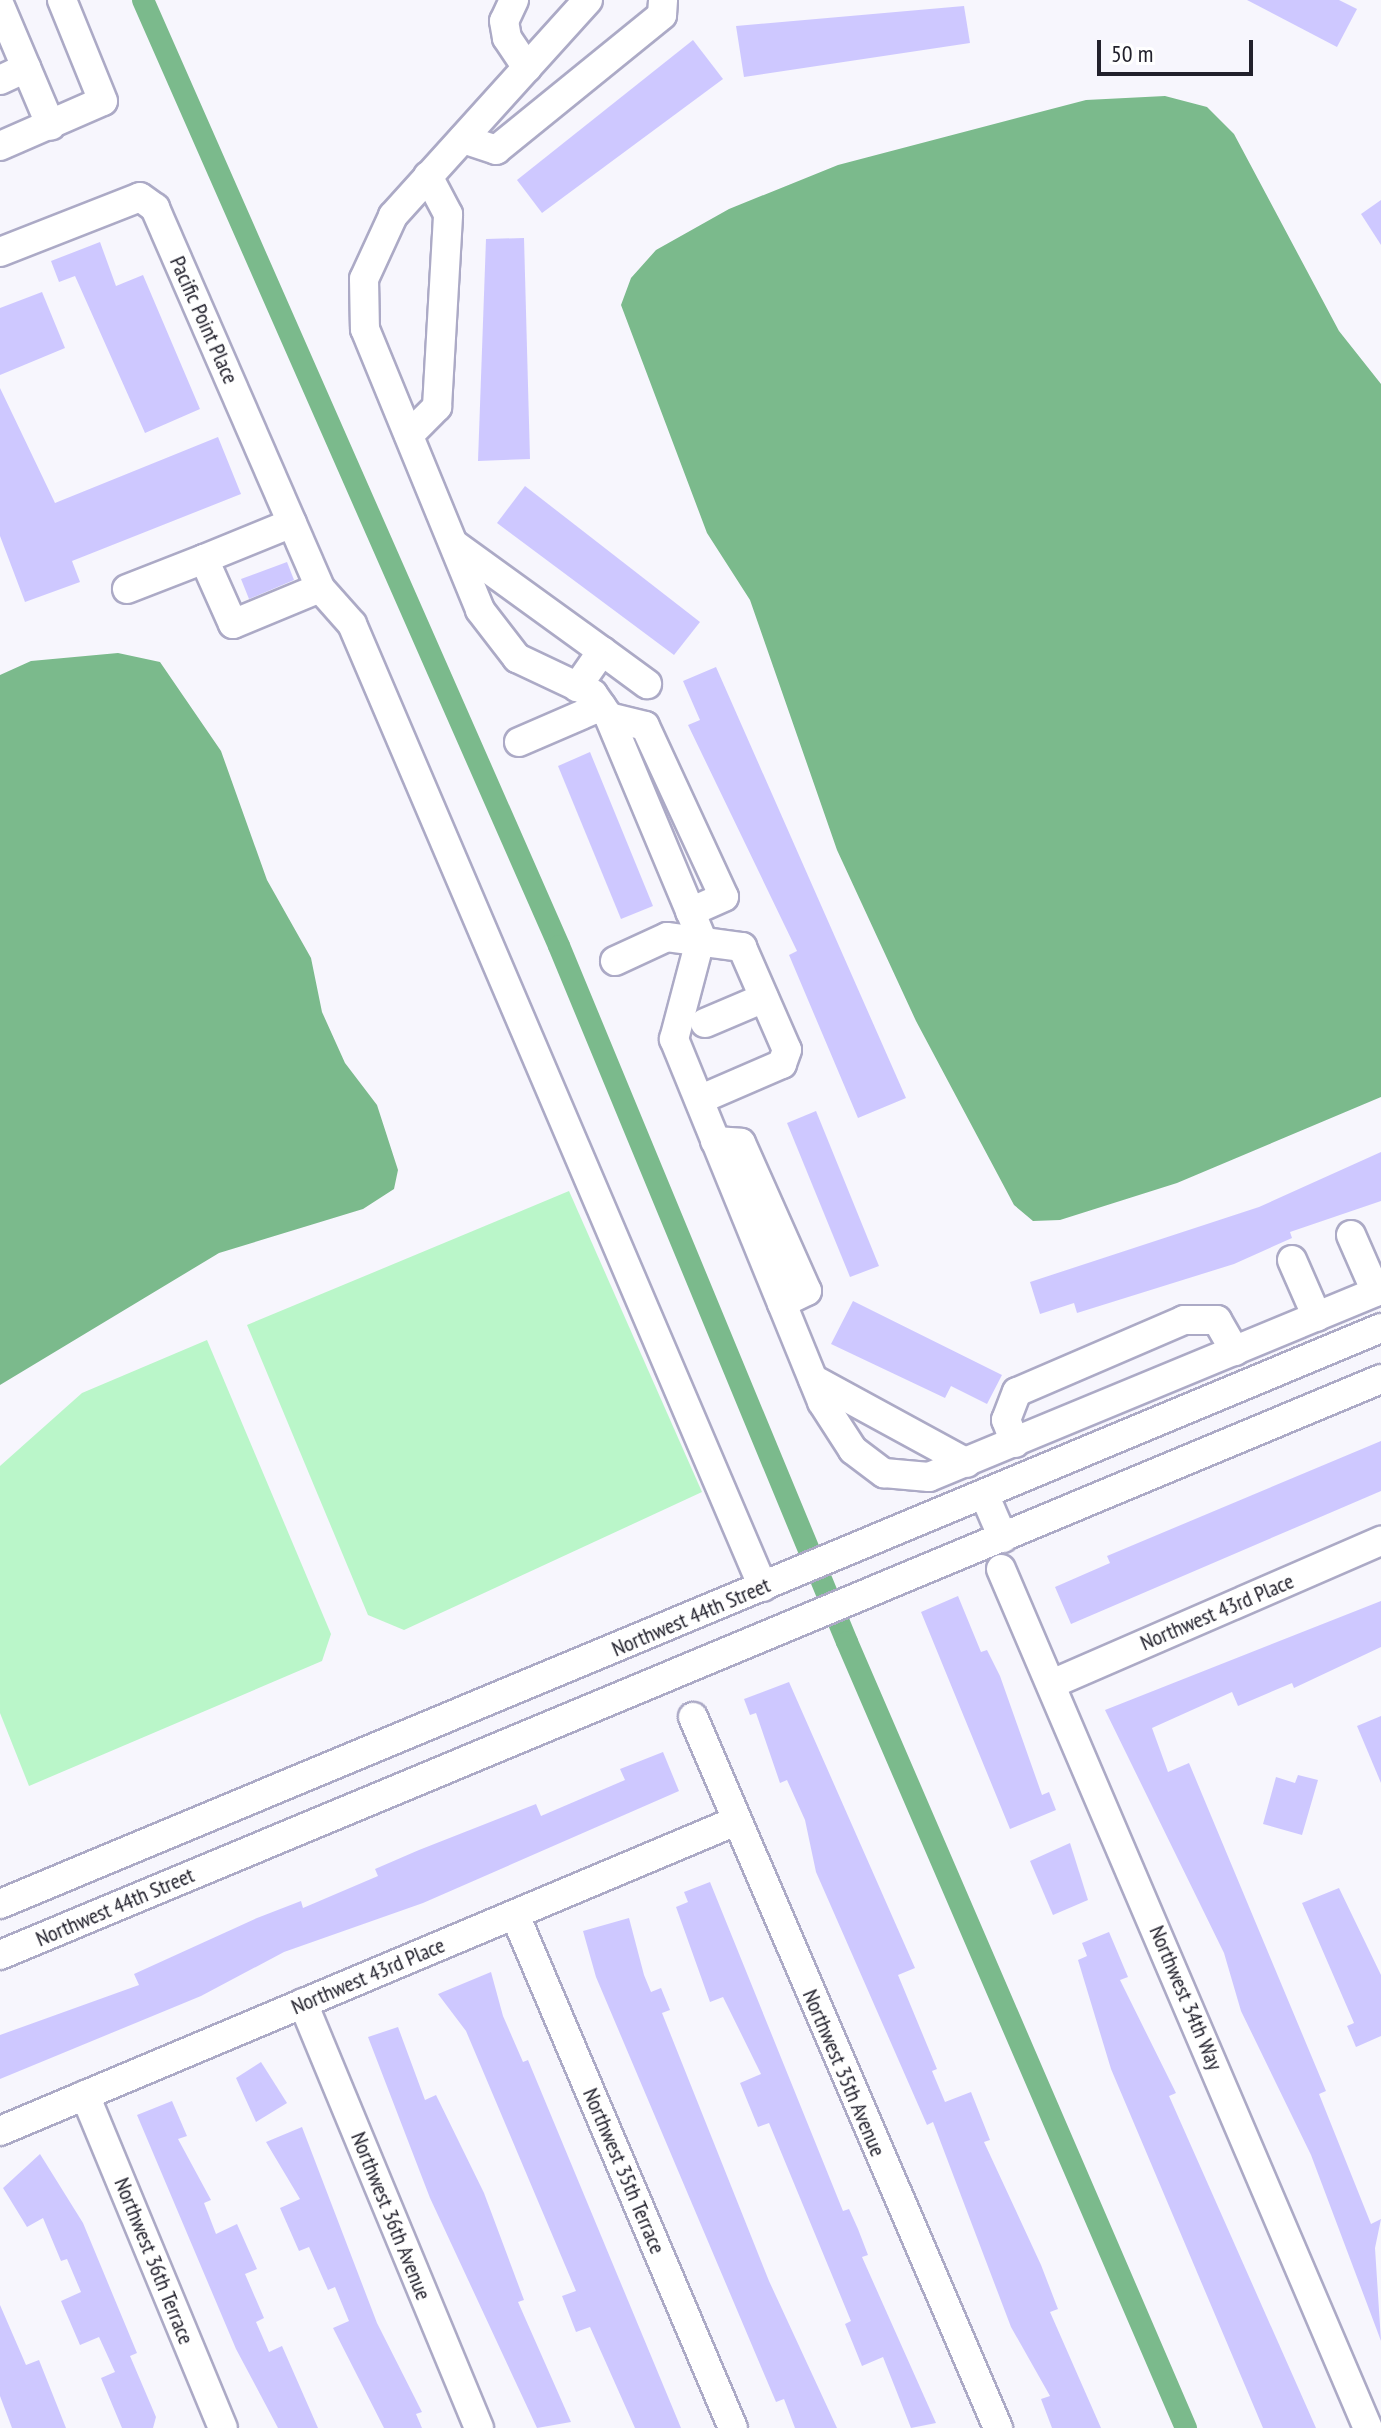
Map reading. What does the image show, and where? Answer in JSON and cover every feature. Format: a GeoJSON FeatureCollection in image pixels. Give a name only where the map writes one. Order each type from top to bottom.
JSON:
{"type":"FeatureCollection","features":[{"type":"Feature","properties":{"kind":"street"},"geometry":{"type":"LineString","coordinates":[[0,146],[103,101],[62,0]]}},
{"type":"Feature","properties":{"kind":"street"},"geometry":{"type":"LineString","coordinates":[[514,0],[504,21],[507,38],[527,68]]}},
{"type":"Feature","properties":{"kind":"street"},"geometry":{"type":"LineString","coordinates":[[588,0],[393,216],[364,279],[365,329],[480,610],[517,658],[577,687],[606,712],[696,924],[674,1039],[813,1379],[853,1450],[884,1473],[929,1477],[1378,1291],[1351,1235]]}},
{"type":"Feature","properties":{"kind":"street"},"geometry":{"type":"LineString","coordinates":[[463,139],[496,150],[662,15],[663,0]]}},
{"type":"Feature","properties":{"kind":"street"},"geometry":{"type":"LineString","coordinates":[[0,6],[51,126]]}},
{"type":"Feature","properties":{"kind":"street"},"geometry":{"type":"LineString","coordinates":[[0,80],[26,68]]}},
{"type":"Feature","properties":{"kind":"street"},"geometry":{"type":"LineString","coordinates":[[409,435],[437,407],[448,214],[428,176]]}},
{"type":"Feature","properties":{"kind":"street","name":"Pacific Point Place"},"geometry":{"type":"LineString","coordinates":[[0,252],[140,197],[155,208],[320,588],[352,624],[763,1587]]}},
{"type":"Feature","properties":{"kind":"street"},"geometry":{"type":"LineString","coordinates":[[127,589],[292,523]]}},
{"type":"Feature","properties":{"kind":"street"},"geometry":{"type":"LineString","coordinates":[[454,544],[647,684]]}},
{"type":"Feature","properties":{"kind":"street"},"geometry":{"type":"LineString","coordinates":[[204,559],[233,624],[320,588]]}},
{"type":"Feature","properties":{"kind":"street"},"geometry":{"type":"LineString","coordinates":[[577,687],[602,651]]}},
{"type":"Feature","properties":{"kind":"street"},"geometry":{"type":"LineString","coordinates":[[519,742],[606,712]]}},
{"type":"Feature","properties":{"kind":"street"},"geometry":{"type":"LineString","coordinates":[[615,961],[696,924]]}},
{"type":"Feature","properties":{"kind":"street"},"geometry":{"type":"LineString","coordinates":[[696,924],[742,947],[787,1050],[782,1064],[699,1100]]}},
{"type":"Feature","properties":{"kind":"street"},"geometry":{"type":"LineString","coordinates":[[705,1023],[764,998]]}},
{"type":"Feature","properties":{"kind":"street"},"geometry":{"type":"LineString","coordinates":[[1292,1260],[1317,1317]]}},
{"type":"Feature","properties":{"kind":"street"},"geometry":{"type":"LineString","coordinates":[[1015,1443],[1006,1420],[1017,1392],[1184,1320],[1217,1320],[1235,1351]]}},
{"type":"Feature","properties":{"kind":"street","name":"Northwest 44th Street"},"geometry":{"type":"LineString","coordinates":[[0,1904],[1381,1328]]}},
{"type":"Feature","properties":{"kind":"street"},"geometry":{"type":"LineString","coordinates":[[813,1379],[967,1463]]}},
{"type":"Feature","properties":{"kind":"street","name":"Northwest 44th Street"},"geometry":{"type":"LineString","coordinates":[[0,1955],[1381,1379]]}},
{"type":"Feature","properties":{"kind":"street"},"geometry":{"type":"LineString","coordinates":[[984,1494],[1003,1538]]}},
{"type":"Feature","properties":{"kind":"street","name":"Northwest 43rd Place"},"geometry":{"type":"LineString","coordinates":[[1054,1683],[1381,1541]]}},
{"type":"Feature","properties":{"kind":"street","name":"Northwest 34th Way"},"geometry":{"type":"LineString","coordinates":[[1001,1569],[1054,1683],[1368,2428]]}},
{"type":"Feature","properties":{"kind":"street","name":"Northwest 35th Avenue"},"geometry":{"type":"LineString","coordinates":[[693,1717],[998,2428]]}},
{"type":"Feature","properties":{"kind":"street","name":"Northwest 43rd Place"},"geometry":{"type":"LineString","coordinates":[[0,2131],[736,1821]]}},
{"type":"Feature","properties":{"kind":"street","name":"Northwest 35th Terrace"},"geometry":{"type":"LineString","coordinates":[[515,1915],[733,2428]]}},
{"type":"Feature","properties":{"kind":"street","name":"Northwest 36th Avenue"},"geometry":{"type":"LineString","coordinates":[[303,2003],[479,2428]]}},
{"type":"Feature","properties":{"kind":"street","name":"Northwest 36th Terrace"},"geometry":{"type":"LineString","coordinates":[[85,2095],[223,2428]]}},
{"type":"Feature","properties":{"kind":"shaded area"},"geometry":{"type":"Polygon","coordinates":[[[1165,96],[1207,107],[1234,134],[1339,331],[1381,384],[1381,1097],[1177,1183],[1060,1220],[1033,1221],[1014,1205],[916,1021],[837,850],[750,600],[707,533],[621,305],[631,278],[656,250],[729,209],[838,165],[1086,100],[1165,96]]]}},
{"type":"Feature","properties":{"kind":"shaded area"},"geometry":{"type":"Polygon","coordinates":[[[118,653],[160,662],[221,751],[267,880],[311,958],[322,1012],[345,1063],[377,1105],[398,1170],[394,1189],[363,1209],[219,1253],[0,1385],[0,675],[31,661],[118,653]]]}},
{"type":"Feature","properties":{"kind":"shaded area"},"geometry":{"type":"Polygon","coordinates":[[[569,1191],[702,1492],[404,1630],[368,1615],[247,1325],[569,1191]]]}},
{"type":"Feature","properties":{"kind":"shaded area"},"geometry":{"type":"Polygon","coordinates":[[[207,1340],[331,1634],[322,1661],[29,1786],[0,1713],[0,1466],[82,1393],[207,1340]]]}},
{"type":"Feature","properties":{"kind":"building"},"geometry":{"type":"Polygon","coordinates":[[[1247,0],[1339,0],[1357,9],[1337,47],[1247,0]]]}},
{"type":"Feature","properties":{"kind":"building"},"geometry":{"type":"Polygon","coordinates":[[[964,6],[970,43],[744,77],[736,26],[964,6]]]}},
{"type":"Feature","properties":{"kind":"building"},"geometry":{"type":"Polygon","coordinates":[[[693,40],[723,79],[542,213],[517,180],[693,40]]]}},
{"type":"Feature","properties":{"kind":"building"},"geometry":{"type":"Polygon","coordinates":[[[1381,200],[1381,245],[1361,214],[1381,200]]]}},
{"type":"Feature","properties":{"kind":"building"},"geometry":{"type":"Polygon","coordinates":[[[524,238],[530,459],[478,461],[486,239],[524,238]]]}},
{"type":"Feature","properties":{"kind":"building"},"geometry":{"type":"Polygon","coordinates":[[[100,242],[116,286],[143,275],[200,409],[145,433],[75,276],[59,282],[51,261],[100,242]]]}},
{"type":"Feature","properties":{"kind":"building"},"geometry":{"type":"Polygon","coordinates":[[[42,292],[65,348],[0,375],[0,308],[42,292]]]}},
{"type":"Feature","properties":{"kind":"building"},"geometry":{"type":"Polygon","coordinates":[[[0,388],[55,503],[218,437],[241,494],[72,561],[80,582],[25,602],[0,536],[0,388]]]}},
{"type":"Feature","properties":{"kind":"building"},"geometry":{"type":"Polygon","coordinates":[[[525,486],[700,622],[674,655],[497,523],[525,486]]]}},
{"type":"Feature","properties":{"kind":"building"},"geometry":{"type":"Polygon","coordinates":[[[287,562],[294,580],[249,599],[241,579],[287,562]]]}},
{"type":"Feature","properties":{"kind":"building"},"geometry":{"type":"Polygon","coordinates":[[[716,667],[906,1098],[858,1118],[789,955],[797,951],[688,725],[700,720],[683,681],[716,667]]]}},
{"type":"Feature","properties":{"kind":"building"},"geometry":{"type":"Polygon","coordinates":[[[590,752],[653,906],[621,919],[558,766],[590,752]]]}},
{"type":"Feature","properties":{"kind":"building"},"geometry":{"type":"Polygon","coordinates":[[[816,1111],[879,1266],[850,1277],[787,1123],[816,1111]]]}},
{"type":"Feature","properties":{"kind":"building"},"geometry":{"type":"Polygon","coordinates":[[[1381,1152],[1381,1201],[1290,1232],[1292,1238],[1234,1264],[1077,1313],[1074,1303],[1040,1314],[1030,1282],[1259,1207],[1381,1152]]]}},
{"type":"Feature","properties":{"kind":"building"},"geometry":{"type":"Polygon","coordinates":[[[853,1301],[1002,1375],[987,1404],[951,1386],[945,1398],[831,1344],[853,1301]]]}},
{"type":"Feature","properties":{"kind":"building"},"geometry":{"type":"Polygon","coordinates":[[[1381,1441],[1381,1491],[1071,1624],[1055,1587],[1110,1563],[1107,1556],[1381,1441]]]}},
{"type":"Feature","properties":{"kind":"building"},"geometry":{"type":"Polygon","coordinates":[[[958,1596],[981,1652],[987,1650],[1000,1676],[1042,1795],[1049,1792],[1056,1810],[1010,1829],[921,1612],[958,1596]]]}},
{"type":"Feature","properties":{"kind":"building"},"geometry":{"type":"Polygon","coordinates":[[[1381,1601],[1381,1647],[1294,1688],[1292,1683],[1238,1706],[1232,1692],[1152,1728],[1168,1772],[1189,1763],[1326,2091],[1319,2094],[1371,2224],[1381,2219],[1375,2248],[1381,2341],[1311,2155],[1241,2011],[1224,1953],[1105,1710],[1381,1601]]]}},
{"type":"Feature","properties":{"kind":"building"},"geometry":{"type":"Polygon","coordinates":[[[789,1682],[915,1968],[898,1975],[937,2069],[932,2071],[945,2102],[971,2092],[990,2140],[984,2142],[1041,2265],[1058,2309],[1050,2312],[1101,2428],[1052,2428],[1041,2399],[1050,2396],[1011,2327],[933,2122],[927,2125],[816,1872],[805,1820],[787,1780],[780,1783],[756,1713],[750,1715],[744,1699],[789,1682]]]}},
{"type":"Feature","properties":{"kind":"building"},"geometry":{"type":"Polygon","coordinates":[[[1381,1716],[1381,1783],[1357,1726],[1381,1716]]]}},
{"type":"Feature","properties":{"kind":"building"},"geometry":{"type":"Polygon","coordinates":[[[663,1752],[679,1791],[423,1903],[284,1952],[201,1996],[0,2079],[0,2035],[139,1985],[134,1974],[257,1918],[301,1901],[303,1908],[378,1876],[375,1869],[419,1850],[536,1804],[541,1816],[625,1780],[620,1769],[663,1752]]]}},
{"type":"Feature","properties":{"kind":"building"},"geometry":{"type":"Polygon","coordinates":[[[1298,1775],[1318,1780],[1302,1835],[1263,1824],[1276,1777],[1295,1783],[1298,1775]]]}},
{"type":"Feature","properties":{"kind":"building"},"geometry":{"type":"Polygon","coordinates":[[[1070,1843],[1088,1900],[1053,1915],[1030,1861],[1070,1843]]]}},
{"type":"Feature","properties":{"kind":"building"},"geometry":{"type":"Polygon","coordinates":[[[710,1882],[843,2211],[849,2209],[858,2229],[868,2255],[862,2257],[936,2423],[911,2428],[883,2357],[862,2366],[845,2324],[851,2321],[769,2123],[758,2127],[740,2083],[761,2074],[723,1997],[710,2002],[676,1907],[688,1902],[684,1892],[710,1882]]]}},
{"type":"Feature","properties":{"kind":"building"},"geometry":{"type":"Polygon","coordinates":[[[1339,1888],[1381,1975],[1381,2036],[1356,2047],[1347,2026],[1354,2023],[1302,1903],[1339,1888]]]}},
{"type":"Feature","properties":{"kind":"building"},"geometry":{"type":"Polygon","coordinates":[[[629,1918],[644,1975],[651,1992],[661,1988],[670,2010],[662,2013],[769,2281],[837,2428],[795,2428],[784,2399],[776,2402],[596,1977],[583,1931],[629,1918]]]}},
{"type":"Feature","properties":{"kind":"building"},"geometry":{"type":"Polygon","coordinates":[[[1109,1932],[1128,1977],[1120,1980],[1176,2093],[1169,2096],[1316,2428],[1263,2428],[1111,2069],[1078,1960],[1087,1956],[1082,1943],[1109,1932]]]}},
{"type":"Feature","properties":{"kind":"building"},"geometry":{"type":"Polygon","coordinates":[[[491,1972],[503,2016],[523,2062],[528,2060],[681,2428],[635,2428],[590,2327],[576,2332],[562,2296],[576,2291],[466,2031],[438,1994],[491,1972]]]}},
{"type":"Feature","properties":{"kind":"building"},"geometry":{"type":"Polygon","coordinates":[[[398,2027],[425,2100],[436,2095],[484,2193],[524,2300],[518,2302],[571,2422],[537,2428],[430,2198],[368,2037],[398,2027]]]}},
{"type":"Feature","properties":{"kind":"building"},"geometry":{"type":"Polygon","coordinates":[[[261,2062],[287,2103],[256,2122],[236,2078],[261,2062]]]}},
{"type":"Feature","properties":{"kind":"building"},"geometry":{"type":"Polygon","coordinates":[[[172,2101],[187,2136],[178,2139],[211,2200],[204,2203],[216,2234],[237,2224],[257,2269],[245,2274],[264,2318],[256,2322],[269,2352],[282,2346],[318,2428],[278,2428],[236,2349],[137,2115],[172,2101]]]}},
{"type":"Feature","properties":{"kind":"building"},"geometry":{"type":"Polygon","coordinates":[[[302,2127],[377,2323],[422,2412],[416,2414],[422,2428],[384,2428],[333,2328],[349,2321],[335,2287],[328,2290],[309,2247],[299,2251],[280,2208],[300,2199],[266,2142],[302,2127]]]}},
{"type":"Feature","properties":{"kind":"building"},"geometry":{"type":"Polygon","coordinates":[[[40,2154],[83,2223],[137,2353],[130,2356],[156,2417],[153,2428],[122,2428],[101,2378],[115,2372],[99,2337],[80,2345],[61,2301],[81,2292],[67,2259],[61,2261],[43,2218],[27,2227],[3,2188],[40,2154]]]}},
{"type":"Feature","properties":{"kind":"building"},"geometry":{"type":"Polygon","coordinates":[[[0,2305],[26,2365],[39,2360],[66,2428],[12,2428],[0,2396],[0,2305]]]}},
{"type":"Feature","properties":{"kind":"waterway"},"geometry":{"type":"LineString","coordinates":[[143,0],[559,946],[847,1642],[1186,2428]]}}]}
